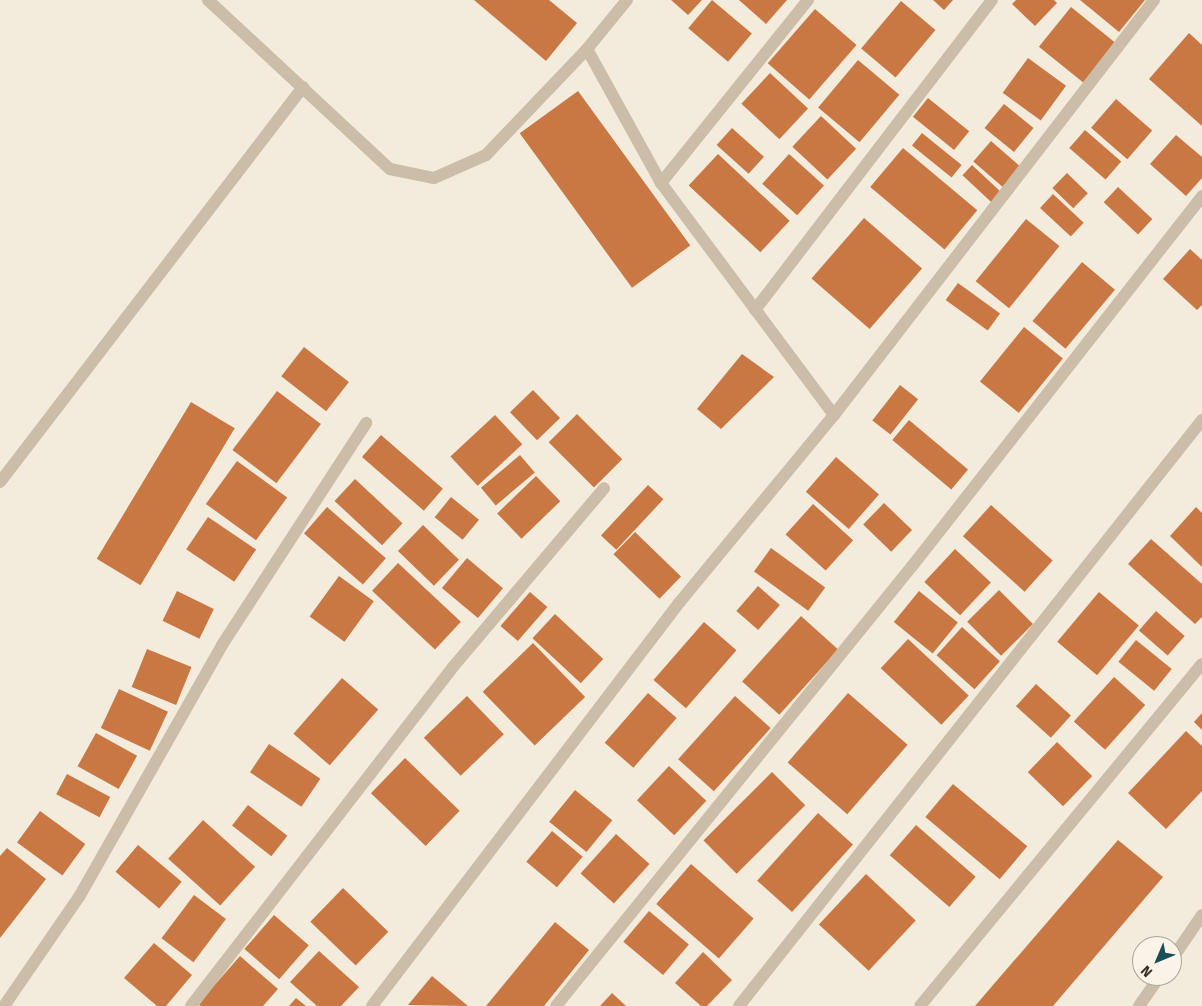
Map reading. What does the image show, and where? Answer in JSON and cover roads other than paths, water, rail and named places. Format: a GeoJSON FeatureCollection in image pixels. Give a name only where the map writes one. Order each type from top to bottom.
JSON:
{"type":"FeatureCollection","features":[{"type":"Feature","properties":{"kind":"street"},"geometry":{"type":"LineString","coordinates":[[208,0],[390,169],[434,178],[486,155],[587,49],[627,0]]}},
{"type":"Feature","properties":{"kind":"street"},"geometry":{"type":"LineString","coordinates":[[661,184],[808,0]]}},
{"type":"Feature","properties":{"kind":"street"},"geometry":{"type":"LineString","coordinates":[[755,310],[992,0]]}},
{"type":"Feature","properties":{"kind":"street"},"geometry":{"type":"LineString","coordinates":[[372,1006],[679,602],[834,415],[1154,0]]}},
{"type":"Feature","properties":{"kind":"street"},"geometry":{"type":"LineString","coordinates":[[587,49],[661,184],[834,415]]}},
{"type":"Feature","properties":{"kind":"street"},"geometry":{"type":"LineString","coordinates":[[0,482],[303,87]]}},
{"type":"Feature","properties":{"kind":"street"},"geometry":{"type":"LineString","coordinates":[[556,1006],[913,565],[1202,196]]}},
{"type":"Feature","properties":{"kind":"street"},"geometry":{"type":"LineString","coordinates":[[739,1006],[1202,420]]}},
{"type":"Feature","properties":{"kind":"street"},"geometry":{"type":"LineString","coordinates":[[4,1006],[79,897],[222,645],[366,423]]}},
{"type":"Feature","properties":{"kind":"street"},"geometry":{"type":"LineString","coordinates":[[191,1006],[453,667],[604,488]]}},
{"type":"Feature","properties":{"kind":"street"},"geometry":{"type":"LineString","coordinates":[[920,1006],[1202,664]]}},
{"type":"Feature","properties":{"kind":"street"},"geometry":{"type":"LineString","coordinates":[[1182,944],[1202,915]]}},
{"type":"Feature","properties":{"kind":"street"},"geometry":{"type":"LineString","coordinates":[[1139,1006],[1153,986]]}}]}
